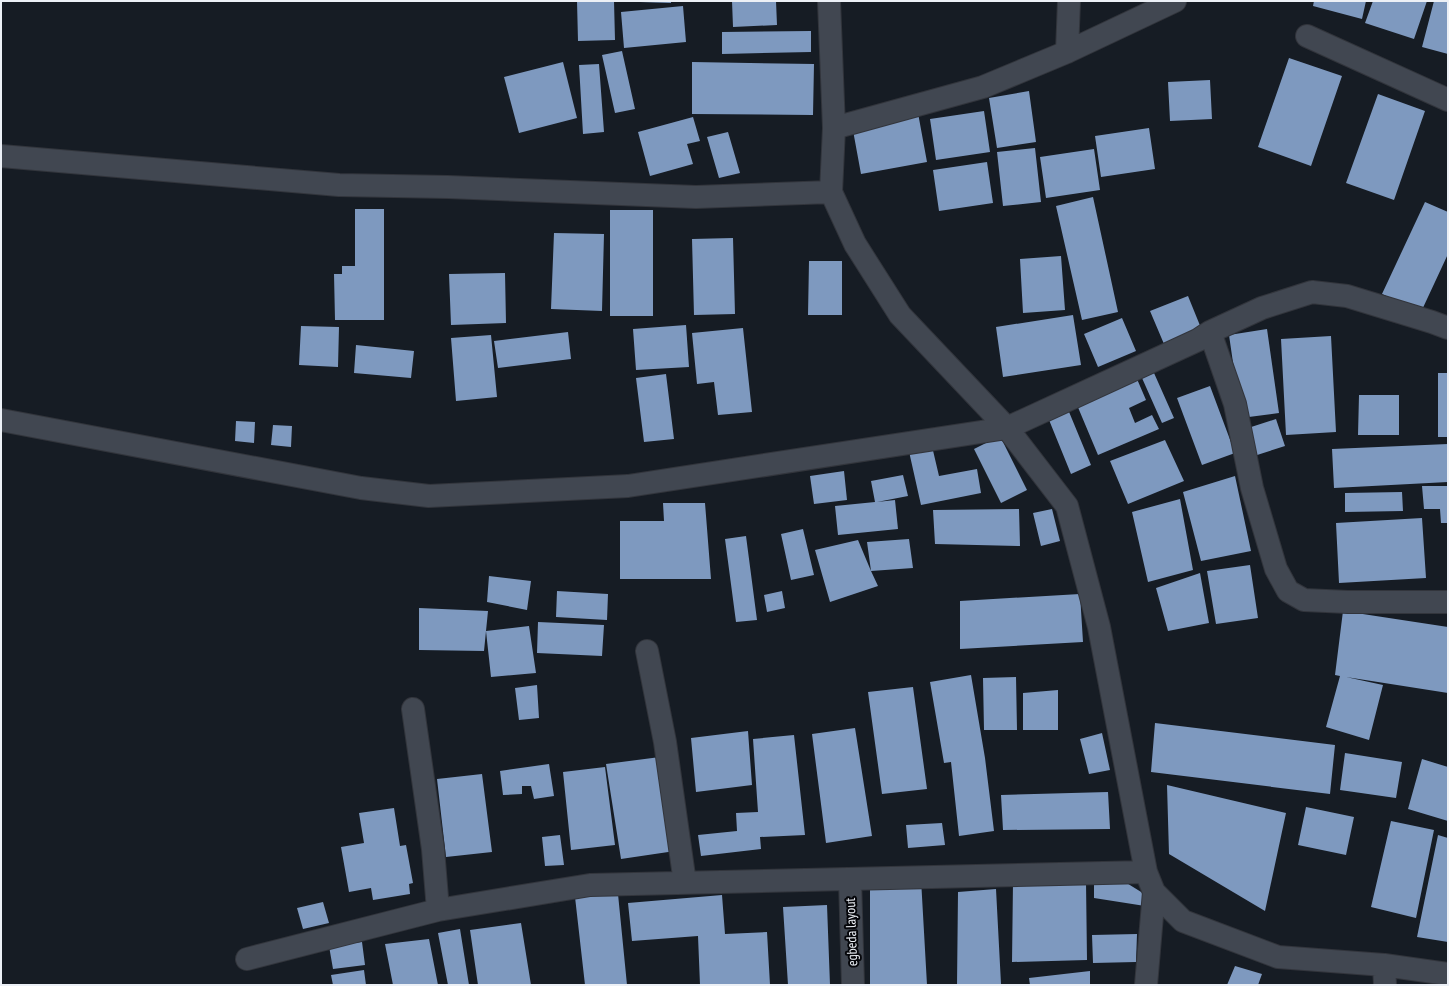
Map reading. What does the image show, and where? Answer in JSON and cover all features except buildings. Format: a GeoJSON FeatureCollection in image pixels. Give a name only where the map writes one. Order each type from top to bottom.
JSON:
{"type":"FeatureCollection","features":[{"type":"Feature","properties":{"kind":"street"},"geometry":{"type":"LineString","coordinates":[[829,1],[834,128],[830,192],[855,244],[900,315],[1007,428],[1067,506],[1099,627],[1146,872],[1154,892],[1182,922],[1278,956],[1384,975],[1448,974]]}},
{"type":"Feature","properties":{"kind":"street"},"geometry":{"type":"LineString","coordinates":[[1067,52],[1069,1]]}},
{"type":"Feature","properties":{"kind":"street"},"geometry":{"type":"LineString","coordinates":[[834,128],[983,87],[1067,52],[1175,1]]}},
{"type":"Feature","properties":{"kind":"street"},"geometry":{"type":"LineString","coordinates":[[1307,36],[1448,100]]}},
{"type":"Feature","properties":{"kind":"street"},"geometry":{"type":"LineString","coordinates":[[1,156],[339,185],[448,187],[696,197],[830,192]]}},
{"type":"Feature","properties":{"kind":"street"},"geometry":{"type":"LineString","coordinates":[[1,420],[361,488],[429,496],[628,486],[1007,428],[1191,343],[1210,332],[1262,308],[1312,292],[1347,296],[1448,328]]}},
{"type":"Feature","properties":{"kind":"street"},"geometry":{"type":"LineString","coordinates":[[1210,332],[1235,404],[1252,488],[1276,569],[1288,592],[1304,600],[1348,602],[1448,602]]}},
{"type":"Feature","properties":{"kind":"street"},"geometry":{"type":"LineString","coordinates":[[647,651],[665,742],[685,883]]}},
{"type":"Feature","properties":{"kind":"street"},"geometry":{"type":"LineString","coordinates":[[413,709],[434,849],[438,910]]}},
{"type":"Feature","properties":{"kind":"street"},"geometry":{"type":"LineString","coordinates":[[247,959],[438,910],[590,885],[1146,872]]}},
{"type":"Feature","properties":{"kind":"street","name":"egbeda layout"},"geometry":{"type":"LineString","coordinates":[[850,879],[853,985]]}},
{"type":"Feature","properties":{"kind":"street"},"geometry":{"type":"LineString","coordinates":[[1146,985],[1154,892]]}}]}
